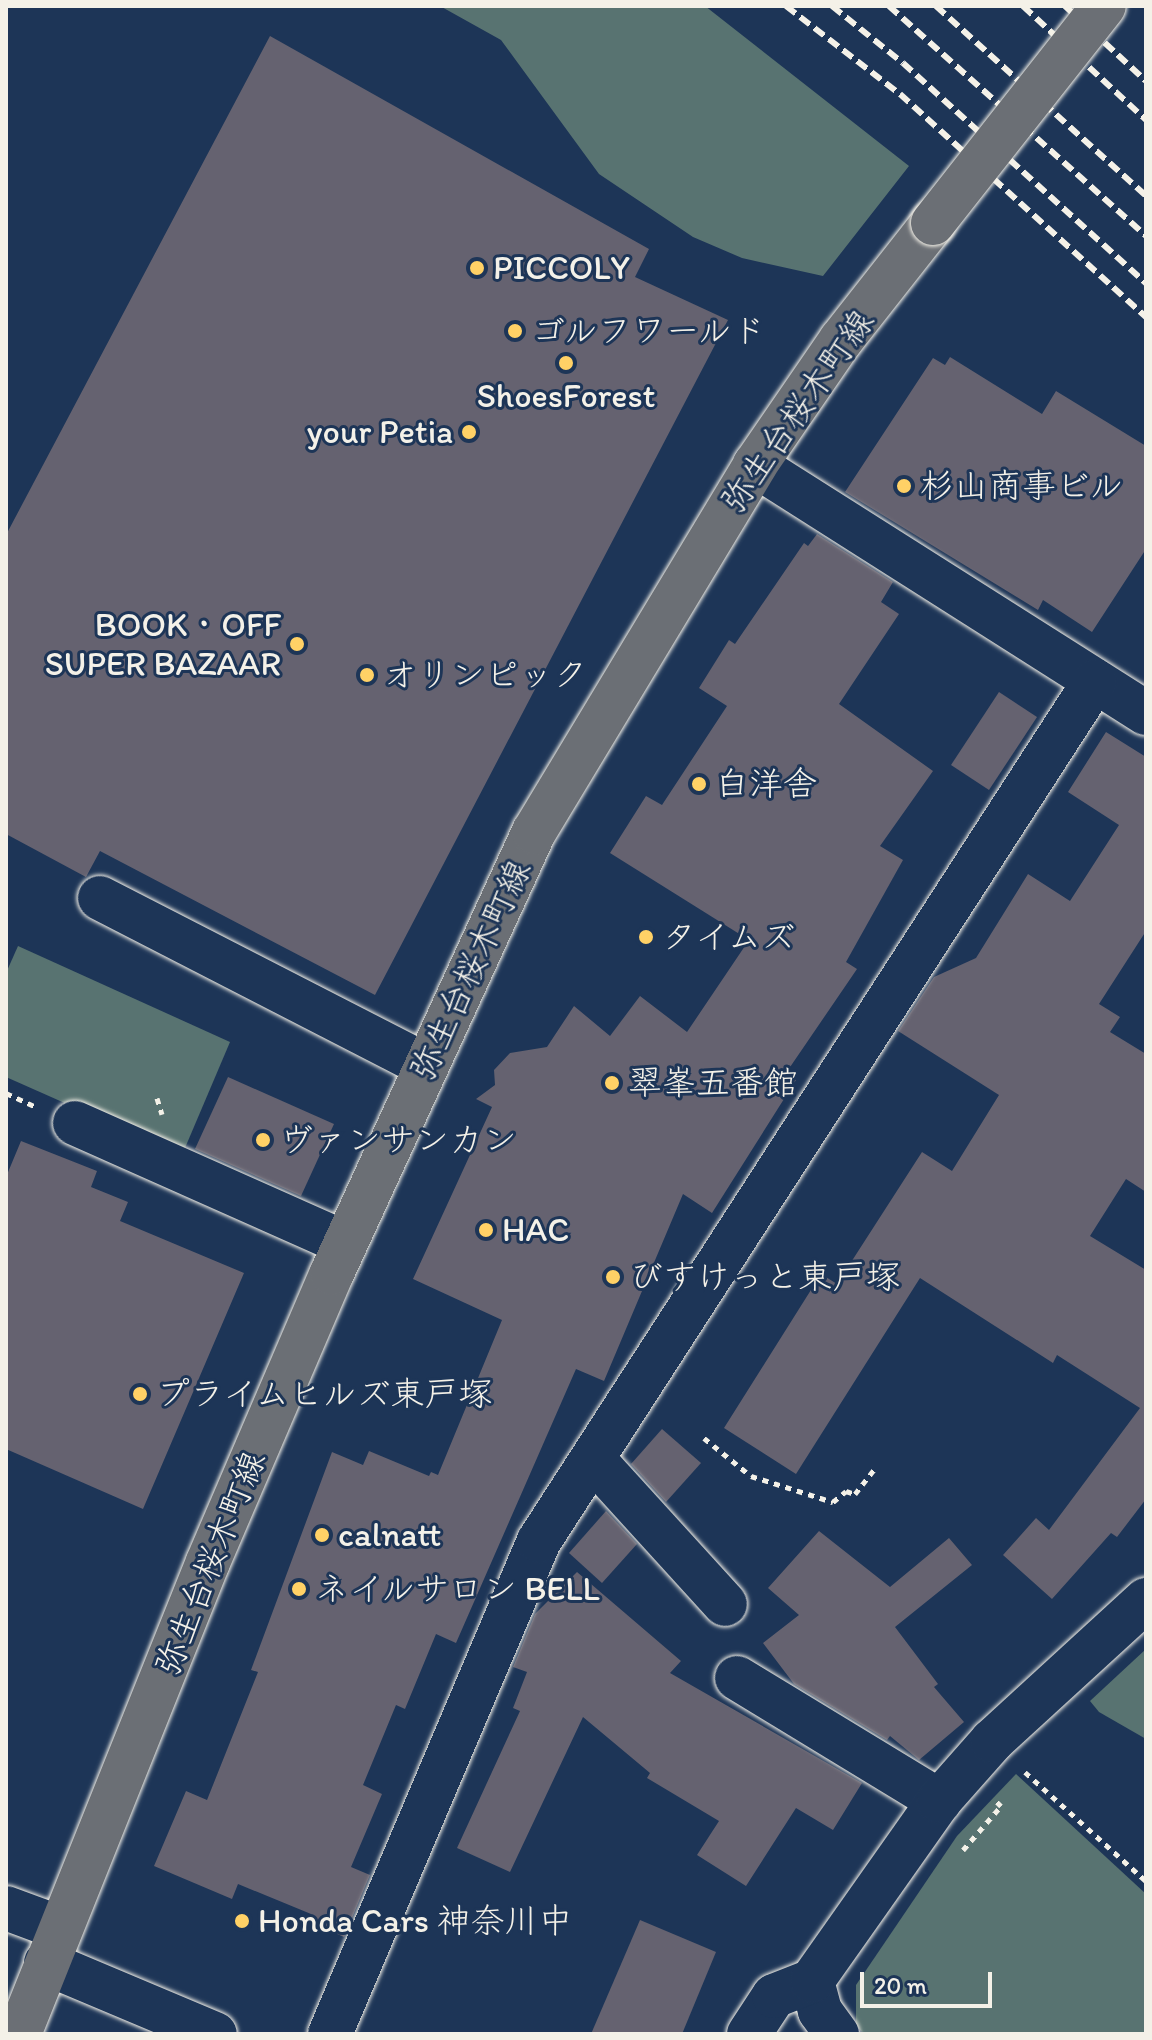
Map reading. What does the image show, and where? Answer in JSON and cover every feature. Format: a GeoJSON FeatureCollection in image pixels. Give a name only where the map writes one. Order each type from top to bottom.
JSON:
{"type":"FeatureCollection","features":[{"type":"Feature","properties":{"kind":"main road","name":"弥生台桜木町線"},"geometry":{"type":"LineString","coordinates":[[19,2034],[345,1243],[534,832],[755,465],[841,340],[1104,6]]}},
{"type":"Feature","properties":{"kind":"street"},"geometry":{"type":"LineString","coordinates":[[755,465],[1146,713]]}},
{"type":"Feature","properties":{"kind":"street"},"geometry":{"type":"LineString","coordinates":[[330,2034],[539,1541],[1095,681]]}},
{"type":"Feature","properties":{"kind":"street"},"geometry":{"type":"LineString","coordinates":[[100,898],[425,1065]]}},
{"type":"Feature","properties":{"kind":"street"},"geometry":{"type":"LineString","coordinates":[[75,1123],[345,1243]]}},
{"type":"Feature","properties":{"kind":"street"},"geometry":{"type":"LineString","coordinates":[[593,1459],[725,1604]]}},
{"type":"Feature","properties":{"kind":"street"},"geometry":{"type":"LineString","coordinates":[[749,2034],[774,1996],[812,1981],[939,1801],[992,1741],[1146,1600]]}},
{"type":"Feature","properties":{"kind":"street"},"geometry":{"type":"LineString","coordinates":[[737,1678],[939,1801]]}},
{"type":"Feature","properties":{"kind":"street"},"geometry":{"type":"LineString","coordinates":[[6,1908],[53,1946],[215,2034]]}},
{"type":"Feature","properties":{"kind":"street"},"geometry":{"type":"LineString","coordinates":[[812,1981],[820,2011],[837,2034]]}},
{"type":"Feature","properties":{"kind":"path"},"geometry":{"type":"LineString","coordinates":[[704,1438],[751,1476],[833,1502],[846,1491],[855,1494],[874,1470]]}},
{"type":"Feature","properties":{"kind":"path"},"geometry":{"type":"LineString","coordinates":[[1016,1763],[1146,1881]]}},
{"type":"Feature","properties":{"kind":"path"},"geometry":{"type":"LineString","coordinates":[[963,1850],[987,1823]]}},
{"type":"Feature","properties":{"kind":"green space"},"geometry":{"type":"Polygon","coordinates":[[[440,6],[705,6],[909,166],[823,276],[742,258],[693,237],[599,174],[501,40],[440,6]]]}},
{"type":"Feature","properties":{"kind":"green space"},"geometry":{"type":"Polygon","coordinates":[[[18,946],[230,1042],[182,1155],[6,1077],[6,973],[18,946]]]}},
{"type":"Feature","properties":{"kind":"green space"},"geometry":{"type":"Polygon","coordinates":[[[1146,1649],[1146,1739],[1099,1712],[1090,1701],[1146,1649]]]}},
{"type":"Feature","properties":{"kind":"green space"},"geometry":{"type":"Polygon","coordinates":[[[1016,1774],[1146,1894],[1146,2034],[863,2034],[856,2024],[856,1985],[957,1836],[1016,1774]]]}},
{"type":"Feature","properties":{"kind":"building","name":"オリンピック"},"geometry":{"type":"Polygon","coordinates":[[[270,36],[649,249],[635,277],[728,320],[375,995],[100,851],[86,877],[6,834],[6,535],[270,36]]]}},
{"type":"Feature","properties":{"kind":"building"},"geometry":{"type":"Polygon","coordinates":[[[950,357],[1042,414],[1056,391],[1146,446],[1146,549],[1092,632],[1043,600],[1038,610],[845,492],[933,358],[945,365],[950,357]]]}},
{"type":"Feature","properties":{"kind":"building"},"geometry":{"type":"Polygon","coordinates":[[[817,534],[893,582],[881,602],[899,614],[839,704],[933,771],[880,846],[903,860],[846,962],[857,969],[786,1073],[796,1080],[712,1213],[683,1194],[604,1381],[576,1369],[456,1643],[436,1634],[405,1709],[396,1705],[363,1785],[382,1794],[351,1867],[370,1875],[344,1937],[308,1921],[311,1914],[238,1884],[232,1899],[154,1866],[186,1791],[207,1800],[258,1672],[251,1670],[332,1452],[363,1465],[369,1451],[429,1476],[431,1472],[438,1475],[502,1320],[413,1279],[492,1107],[476,1099],[495,1085],[494,1070],[510,1053],[547,1047],[574,1006],[610,1036],[640,996],[687,1032],[749,940],[610,853],[646,796],[662,805],[727,706],[699,688],[729,640],[735,644],[804,543],[808,546],[817,534]]]}},
{"type":"Feature","properties":{"kind":"building"},"geometry":{"type":"Polygon","coordinates":[[[999,692],[1037,717],[989,790],[951,765],[999,692]]]}},
{"type":"Feature","properties":{"kind":"building"},"geometry":{"type":"Polygon","coordinates":[[[1106,732],[1146,757],[1146,931],[1099,1004],[1120,1017],[1110,1032],[1146,1054],[1146,1192],[1126,1179],[1090,1236],[1146,1270],[1146,1499],[1117,1537],[1111,1533],[1052,1599],[1003,1555],[1036,1518],[1049,1530],[1140,1408],[1057,1355],[1053,1363],[920,1278],[796,1474],[724,1428],[821,1274],[837,1284],[922,1152],[952,1171],[999,1095],[898,1031],[934,977],[976,958],[1028,874],[1070,901],[1119,825],[1068,792],[1106,732]]]}},
{"type":"Feature","properties":{"kind":"building","name":"ヴァンサンカン"},"geometry":{"type":"Polygon","coordinates":[[[228,1077],[334,1124],[301,1196],[195,1149],[228,1077]]]}},
{"type":"Feature","properties":{"kind":"building"},"geometry":{"type":"Polygon","coordinates":[[[21,1141],[97,1171],[91,1187],[128,1202],[120,1221],[244,1273],[143,1509],[6,1449],[6,1177],[21,1141]]]}},
{"type":"Feature","properties":{"kind":"building"},"geometry":{"type":"Polygon","coordinates":[[[662,1429],[701,1463],[666,1502],[631,1464],[662,1429]]]}},
{"type":"Feature","properties":{"kind":"building"},"geometry":{"type":"Polygon","coordinates":[[[606,1511],[637,1544],[602,1583],[569,1553],[606,1511]]]}},
{"type":"Feature","properties":{"kind":"building"},"geometry":{"type":"Polygon","coordinates":[[[819,1531],[890,1587],[949,1538],[972,1565],[895,1627],[938,1684],[934,1687],[964,1722],[919,1760],[890,1736],[887,1740],[794,1684],[763,1643],[799,1615],[768,1588],[819,1531]]]}},
{"type":"Feature","properties":{"kind":"building"},"geometry":{"type":"Polygon","coordinates":[[[577,1572],[681,1661],[670,1673],[862,1783],[833,1830],[796,1808],[746,1886],[697,1855],[719,1821],[647,1778],[650,1773],[583,1717],[510,1872],[457,1848],[520,1711],[513,1708],[527,1672],[513,1667],[535,1614],[577,1572]]]}},
{"type":"Feature","properties":{"kind":"building"},"geometry":{"type":"Polygon","coordinates":[[[640,1920],[716,1952],[682,2034],[591,2034],[640,1920]]]}},
{"type":"Feature","properties":{"kind":"railway"},"geometry":{"type":"LineString","coordinates":[[786,6],[900,94],[1146,317]]}},
{"type":"Feature","properties":{"kind":"railway"},"geometry":{"type":"LineString","coordinates":[[832,6],[903,63],[1146,283]]}},
{"type":"Feature","properties":{"kind":"railway"},"geometry":{"type":"LineString","coordinates":[[889,6],[1146,236]]}},
{"type":"Feature","properties":{"kind":"railway"},"geometry":{"type":"LineString","coordinates":[[936,6],[1146,196]]}},
{"type":"Feature","properties":{"kind":"railway"},"geometry":{"type":"LineString","coordinates":[[1023,6],[1146,120]]}},
{"type":"Feature","properties":{"kind":"railway"},"geometry":{"type":"LineString","coordinates":[[1065,6],[1146,81]]}},
{"type":"Feature","properties":{"kind":"place","name":"PICCOLY"},"geometry":{"type":"Point","coordinates":[477,268]}},
{"type":"Feature","properties":{"kind":"place","name":"ゴルフワールド"},"geometry":{"type":"Point","coordinates":[515,331]}},
{"type":"Feature","properties":{"kind":"place","name":"ShoesForest"},"geometry":{"type":"Point","coordinates":[566,363]}},
{"type":"Feature","properties":{"kind":"place","name":"your Petia"},"geometry":{"type":"Point","coordinates":[469,432]}},
{"type":"Feature","properties":{"kind":"place","name":"杉山商事ビル"},"geometry":{"type":"Point","coordinates":[904,486]}},
{"type":"Feature","properties":{"kind":"place","name":"BOOK・OFF SUPER BAZAAR"},"geometry":{"type":"Point","coordinates":[297,644]}},
{"type":"Feature","properties":{"kind":"place","name":"オリンピック"},"geometry":{"type":"Point","coordinates":[367,675]}},
{"type":"Feature","properties":{"kind":"place","name":"白洋舎"},"geometry":{"type":"Point","coordinates":[699,784]}},
{"type":"Feature","properties":{"kind":"place","name":"タイムズ"},"geometry":{"type":"Point","coordinates":[646,937]}},
{"type":"Feature","properties":{"kind":"place","name":"翠峯五番館"},"geometry":{"type":"Point","coordinates":[612,1083]}},
{"type":"Feature","properties":{"kind":"place","name":"ヴァンサンカン"},"geometry":{"type":"Point","coordinates":[263,1140]}},
{"type":"Feature","properties":{"kind":"place","name":"HAC"},"geometry":{"type":"Point","coordinates":[486,1230]}},
{"type":"Feature","properties":{"kind":"place","name":"びすけっと東戸塚"},"geometry":{"type":"Point","coordinates":[613,1277]}},
{"type":"Feature","properties":{"kind":"place","name":"プライムヒルズ東戸塚"},"geometry":{"type":"Point","coordinates":[140,1394]}},
{"type":"Feature","properties":{"kind":"place","name":"calnatt"},"geometry":{"type":"Point","coordinates":[322,1535]}},
{"type":"Feature","properties":{"kind":"place","name":"ネイルサロン BELL"},"geometry":{"type":"Point","coordinates":[299,1589]}},
{"type":"Feature","properties":{"kind":"place","name":"Honda Cars 神奈川中"},"geometry":{"type":"Point","coordinates":[242,1921]}}]}
